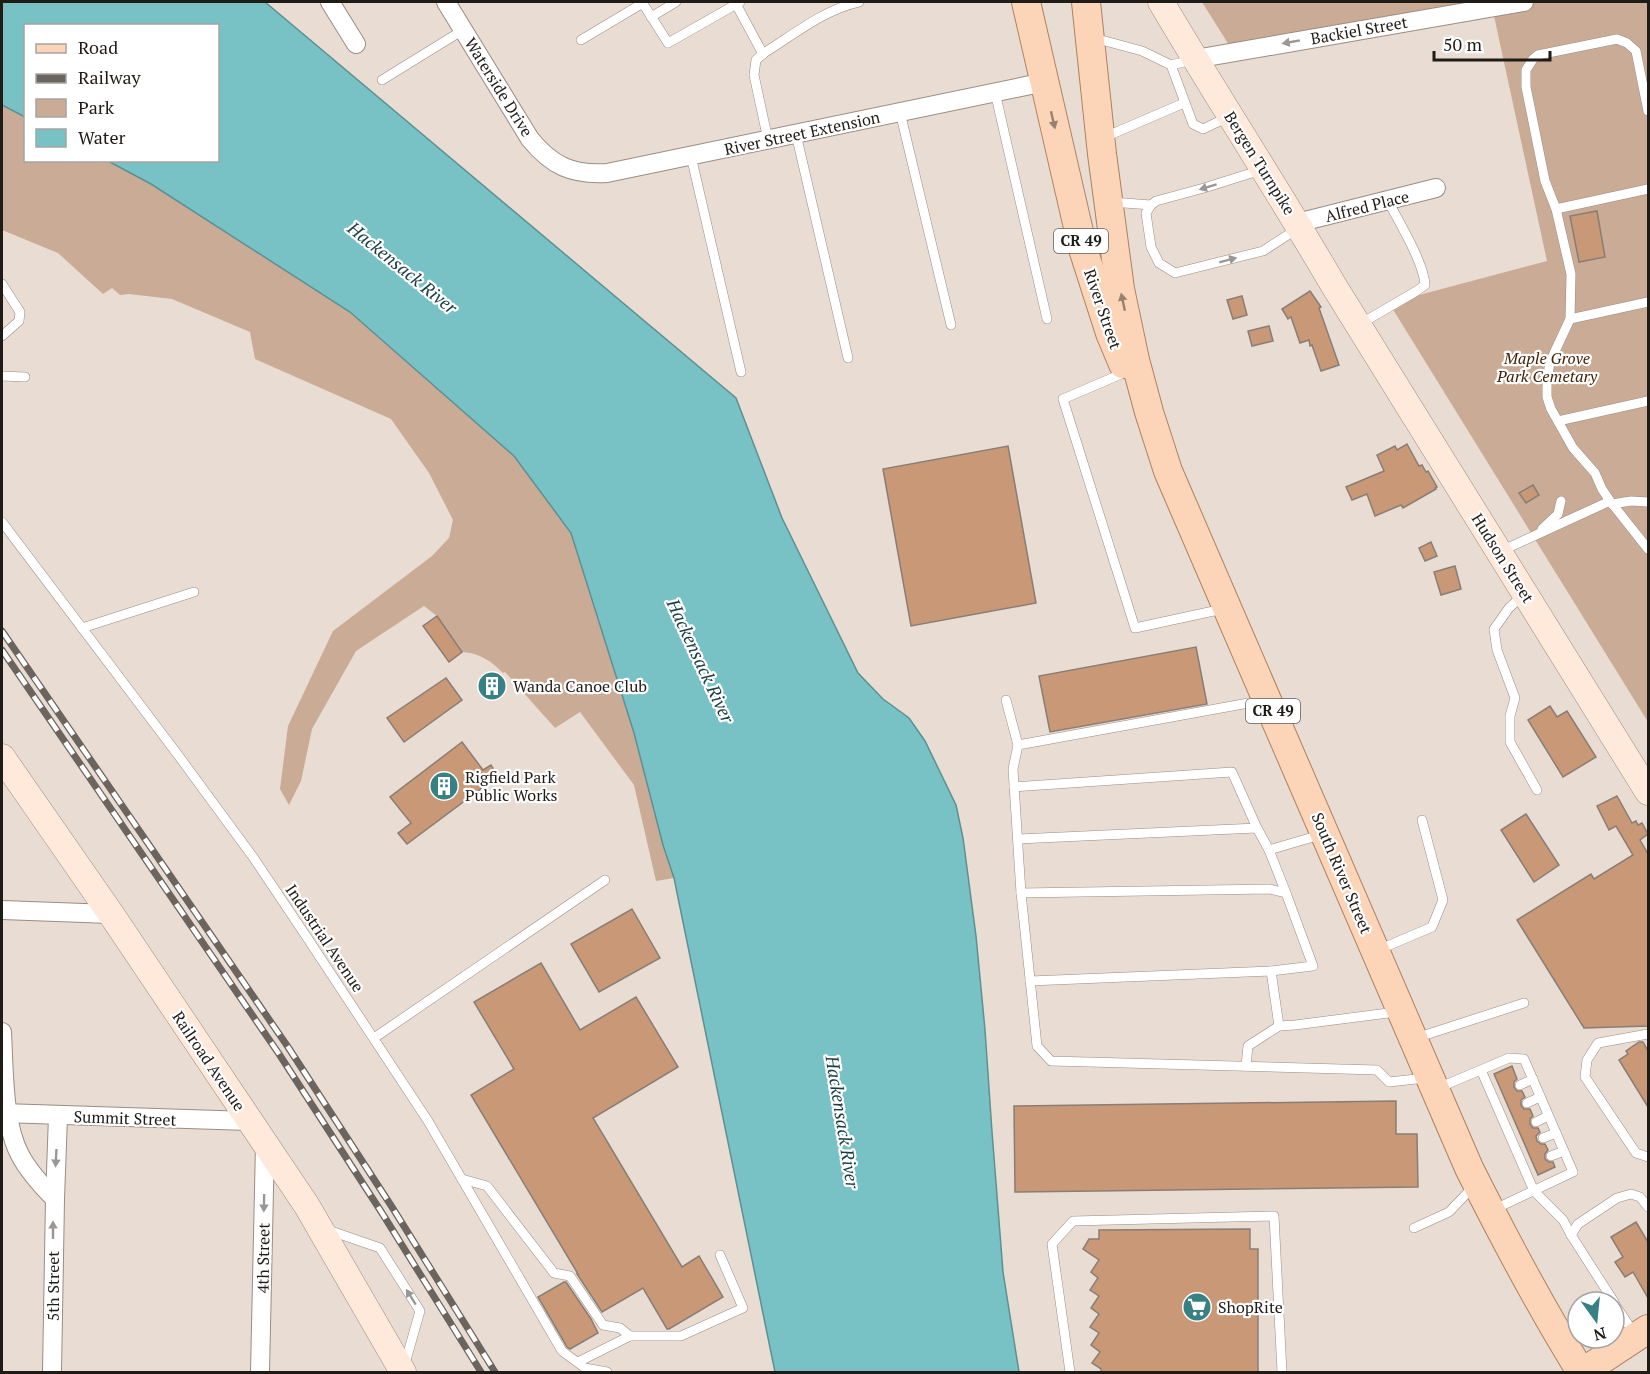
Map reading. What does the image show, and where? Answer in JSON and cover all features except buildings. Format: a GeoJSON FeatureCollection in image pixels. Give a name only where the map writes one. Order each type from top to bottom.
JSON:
{"type":"FeatureCollection","features":[{"type":"Feature","properties":{"kind":"main road","name":"River Street"},"geometry":{"type":"LineString","coordinates":[[1026,2],[1083,249],[1110,333],[1131,366]]}},
{"type":"Feature","properties":{"kind":"main road","name":"Bergen Turnpike"},"geometry":{"type":"LineString","coordinates":[[1161,2],[1183,62],[1231,116],[1358,325]]}},
{"type":"Feature","properties":{"kind":"main road","name":"River Street"},"geometry":{"type":"LineString","coordinates":[[1089,15],[1100,139],[1131,366]]}},
{"type":"Feature","properties":{"kind":"main road","name":"Hudson Street"},"geometry":{"type":"LineString","coordinates":[[1358,325],[1648,792]]}},
{"type":"Feature","properties":{"kind":"main road","name":"South River Street"},"geometry":{"type":"LineString","coordinates":[[1131,366],[1168,471],[1477,1183],[1510,1250],[1554,1329],[1582,1372]]}},
{"type":"Feature","properties":{"kind":"main road","name":"Railroad Avenue"},"geometry":{"type":"LineString","coordinates":[[2,757],[111,914],[307,1206],[403,1372]]}},
{"type":"Feature","properties":{"kind":"main road"},"geometry":{"type":"LineString","coordinates":[[1582,1372],[1642,1333]]}},
{"type":"Feature","properties":{"kind":"street"},"geometry":{"type":"LineString","coordinates":[[330,2],[356,45]]}},
{"type":"Feature","properties":{"kind":"street","name":"Waterside Drive"},"geometry":{"type":"LineString","coordinates":[[446,2],[530,139],[541,152],[560,166]]}},
{"type":"Feature","properties":{"kind":"street","name":"Backiel Street"},"geometry":{"type":"LineString","coordinates":[[1183,62],[1473,6],[1524,2]]}},
{"type":"Feature","properties":{"kind":"street","name":"River Street Extension"},"geometry":{"type":"LineString","coordinates":[[560,166],[589,174],[607,173],[1045,82]]}},
{"type":"Feature","properties":{"kind":"street","name":"Alfred Place"},"geometry":{"type":"LineString","coordinates":[[1298,225],[1436,188]]}},
{"type":"Feature","properties":{"kind":"street"},"geometry":{"type":"LineString","coordinates":[[2,910],[111,914]]}},
{"type":"Feature","properties":{"kind":"street"},"geometry":{"type":"LineString","coordinates":[[2,1032],[5,1113],[19,1153],[27,1167],[55,1199]]}},
{"type":"Feature","properties":{"kind":"street","name":"Summit Street"},"geometry":{"type":"LineString","coordinates":[[5,1113],[249,1121]]}},
{"type":"Feature","properties":{"kind":"street","name":"5th Street"},"geometry":{"type":"LineString","coordinates":[[52,1372],[58,1116]]}},
{"type":"Feature","properties":{"kind":"street","name":"4th Street"},"geometry":{"type":"LineString","coordinates":[[260,1372],[265,1144]]}},
{"type":"Feature","properties":{"kind":"lane"},"geometry":{"type":"LineString","coordinates":[[581,39],[643,2],[668,43],[738,3],[763,54]]}},
{"type":"Feature","properties":{"kind":"lane"},"geometry":{"type":"LineString","coordinates":[[651,17],[676,2]]}},
{"type":"Feature","properties":{"kind":"lane"},"geometry":{"type":"LineString","coordinates":[[768,140],[754,75],[756,60],[833,10],[846,4],[859,2]]}},
{"type":"Feature","properties":{"kind":"lane"},"geometry":{"type":"LineString","coordinates":[[1089,15],[1142,51],[1183,62],[1184,103],[1193,124],[1203,129],[1231,116]]}},
{"type":"Feature","properties":{"kind":"lane"},"geometry":{"type":"LineString","coordinates":[[382,80],[464,30]]}},
{"type":"Feature","properties":{"kind":"lane"},"geometry":{"type":"LineString","coordinates":[[1648,111],[1638,58],[1632,47],[1623,41],[1617,39],[1538,54],[1526,70],[1526,87],[1545,182],[1556,209],[1571,274],[1570,319],[1550,362],[1547,397],[1573,448],[1595,473],[1611,503],[1648,549]]}},
{"type":"Feature","properties":{"kind":"lane"},"geometry":{"type":"LineString","coordinates":[[995,92],[1047,319]]}},
{"type":"Feature","properties":{"kind":"lane"},"geometry":{"type":"LineString","coordinates":[[1100,139],[1184,103]]}},
{"type":"Feature","properties":{"kind":"lane"},"geometry":{"type":"LineString","coordinates":[[900,112],[951,325]]}},
{"type":"Feature","properties":{"kind":"lane"},"geometry":{"type":"LineString","coordinates":[[796,134],[848,358]]}},
{"type":"Feature","properties":{"kind":"lane"},"geometry":{"type":"LineString","coordinates":[[691,156],[741,372]]}},
{"type":"Feature","properties":{"kind":"lane"},"geometry":{"type":"LineString","coordinates":[[1264,169],[1156,201],[1151,205],[1146,213],[1151,248],[1159,262],[1175,273],[1263,251],[1298,225]]}},
{"type":"Feature","properties":{"kind":"lane"},"geometry":{"type":"LineString","coordinates":[[1556,209],[1648,189]]}},
{"type":"Feature","properties":{"kind":"lane"},"geometry":{"type":"LineString","coordinates":[[1358,325],[1425,285],[1424,276],[1388,201]]}},
{"type":"Feature","properties":{"kind":"lane"},"geometry":{"type":"LineString","coordinates":[[1108,202],[1151,205]]}},
{"type":"Feature","properties":{"kind":"lane"},"geometry":{"type":"LineString","coordinates":[[2,284],[20,312],[19,321],[2,336]]}},
{"type":"Feature","properties":{"kind":"lane"},"geometry":{"type":"LineString","coordinates":[[1570,319],[1648,302]]}},
{"type":"Feature","properties":{"kind":"lane"},"geometry":{"type":"LineString","coordinates":[[1131,366],[1063,399],[1135,628],[1228,608]]}},
{"type":"Feature","properties":{"kind":"lane"},"geometry":{"type":"LineString","coordinates":[[2,376],[25,377]]}},
{"type":"Feature","properties":{"kind":"lane"},"geometry":{"type":"LineString","coordinates":[[1558,421],[1648,401]]}},
{"type":"Feature","properties":{"kind":"lane"},"geometry":{"type":"LineString","coordinates":[[1536,535],[1558,513],[1561,501]]}},
{"type":"Feature","properties":{"kind":"lane"},"geometry":{"type":"LineString","coordinates":[[1499,552],[1611,503],[1648,502]]}},
{"type":"Feature","properties":{"kind":"lane","name":"Industrial Avenue"},"geometry":{"type":"LineString","coordinates":[[2,522],[253,857],[428,1121],[562,1351],[585,1368],[607,1372]]}},
{"type":"Feature","properties":{"kind":"lane"},"geometry":{"type":"LineString","coordinates":[[82,628],[194,591]]}},
{"type":"Feature","properties":{"kind":"lane"},"geometry":{"type":"LineString","coordinates":[[1525,594],[1509,608],[1494,629],[1497,650],[1515,698],[1510,716],[1510,742],[1537,790]]}},
{"type":"Feature","properties":{"kind":"lane"},"geometry":{"type":"LineString","coordinates":[[1006,700],[1018,746],[1012,769],[1021,893],[1037,1046],[1051,1061],[1377,1070],[1389,1082],[1433,1083],[1481,1070],[1509,1058],[1524,1059],[1573,1172],[1491,1211]]}},
{"type":"Feature","properties":{"kind":"lane"},"geometry":{"type":"LineString","coordinates":[[1018,746],[1268,700]]}},
{"type":"Feature","properties":{"kind":"lane"},"geometry":{"type":"LineString","coordinates":[[1014,787],[1232,772],[1287,893],[1313,966],[1271,971],[1030,981]]}},
{"type":"Feature","properties":{"kind":"lane"},"geometry":{"type":"LineString","coordinates":[[1376,951],[1432,927],[1443,900],[1422,820]]}},
{"type":"Feature","properties":{"kind":"lane"},"geometry":{"type":"LineString","coordinates":[[1018,839],[1257,828]]}},
{"type":"Feature","properties":{"kind":"lane"},"geometry":{"type":"LineString","coordinates":[[1269,850],[1325,834]]}},
{"type":"Feature","properties":{"kind":"lane"},"geometry":{"type":"LineString","coordinates":[[374,1038],[605,880]]}},
{"type":"Feature","properties":{"kind":"lane"},"geometry":{"type":"LineString","coordinates":[[1021,893],[1270,889],[1287,893]]}},
{"type":"Feature","properties":{"kind":"lane"},"geometry":{"type":"LineString","coordinates":[[1271,971],[1280,1026]]}},
{"type":"Feature","properties":{"kind":"lane"},"geometry":{"type":"LineString","coordinates":[[1413,1038],[1524,1003]]}},
{"type":"Feature","properties":{"kind":"lane"},"geometry":{"type":"LineString","coordinates":[[1246,1066],[1248,1046],[1280,1026],[1402,1011]]}},
{"type":"Feature","properties":{"kind":"lane"},"geometry":{"type":"LineString","coordinates":[[1648,1034],[1598,1043],[1587,1060],[1585,1077],[1636,1153],[1648,1157]]}},
{"type":"Feature","properties":{"kind":"lane"},"geometry":{"type":"LineString","coordinates":[[1481,1070],[1509,1134],[1521,1148],[1524,1168],[1534,1191],[1563,1220],[1606,1290]]}},
{"type":"Feature","properties":{"kind":"lane"},"geometry":{"type":"LineString","coordinates":[[1520,1085],[1533,1079]]}},
{"type":"Feature","properties":{"kind":"lane"},"geometry":{"type":"LineString","coordinates":[[1493,1098],[1503,1093]]}},
{"type":"Feature","properties":{"kind":"lane"},"geometry":{"type":"LineString","coordinates":[[1527,1103],[1540,1097]]}},
{"type":"Feature","properties":{"kind":"lane"},"geometry":{"type":"LineString","coordinates":[[1501,1115],[1510,1111]]}},
{"type":"Feature","properties":{"kind":"lane"},"geometry":{"type":"LineString","coordinates":[[1536,1122],[1548,1116]]}},
{"type":"Feature","properties":{"kind":"lane"},"geometry":{"type":"LineString","coordinates":[[1509,1134],[1518,1130]]}},
{"type":"Feature","properties":{"kind":"lane"},"geometry":{"type":"LineString","coordinates":[[1543,1138],[1556,1133]]}},
{"type":"Feature","properties":{"kind":"lane"},"geometry":{"type":"LineString","coordinates":[[1551,1156],[1564,1150]]}},
{"type":"Feature","properties":{"kind":"lane"},"geometry":{"type":"LineString","coordinates":[[1524,1168],[1533,1164]]}},
{"type":"Feature","properties":{"kind":"lane"},"geometry":{"type":"LineString","coordinates":[[462,1179],[487,1186],[554,1273],[570,1276],[603,1325],[620,1328],[630,1336]]}},
{"type":"Feature","properties":{"kind":"lane"},"geometry":{"type":"LineString","coordinates":[[1414,1228],[1449,1212],[1477,1183]]}},
{"type":"Feature","properties":{"kind":"lane"},"geometry":{"type":"LineString","coordinates":[[1571,1235],[1578,1224],[1617,1198],[1631,1194],[1640,1197],[1648,1207]]}},
{"type":"Feature","properties":{"kind":"lane"},"geometry":{"type":"LineString","coordinates":[[1070,1372],[1052,1244],[1073,1221],[1274,1216],[1282,1372]]}},
{"type":"Feature","properties":{"kind":"lane"},"geometry":{"type":"LineString","coordinates":[[319,1227],[380,1248],[420,1311],[403,1372]]}},
{"type":"Feature","properties":{"kind":"lane"},"geometry":{"type":"LineString","coordinates":[[578,1362],[630,1336],[681,1336],[743,1308],[720,1255]]}},
{"type":"Feature","properties":{"kind":"lane"},"geometry":{"type":"LineString","coordinates":[[1626,1315],[1642,1333]]}},
{"type":"Feature","properties":{"kind":"green space"},"geometry":{"type":"Polygon","coordinates":[[[1202,2],[1475,2],[1229,45],[1202,2]]]}},
{"type":"Feature","properties":{"kind":"green space","name":"Maple Grove Park Cemetary"},"geometry":{"type":"Polygon","coordinates":[[[1491,2],[1647,2],[1648,722],[1389,303],[1547,261],[1491,2]]]}},
{"type":"Feature","properties":{"kind":"green space"},"geometry":{"type":"Polygon","coordinates":[[[2,105],[24,116],[24,162],[110,162],[151,184],[350,312],[514,456],[571,533],[634,733],[663,845],[674,878],[656,881],[634,785],[580,712],[555,728],[505,672],[503,673],[490,661],[480,656],[462,652],[437,616],[424,606],[356,651],[312,729],[301,781],[289,805],[280,789],[288,726],[333,631],[432,556],[449,538],[453,520],[429,473],[391,419],[255,359],[250,332],[172,299],[120,295],[112,288],[103,294],[58,253],[2,230],[2,105]]]}},
{"type":"Feature","properties":{"kind":"water","name":"Hackensack River"},"geometry":{"type":"Polygon","coordinates":[[[2,2],[265,2],[736,398],[782,518],[858,673],[883,699],[909,718],[925,741],[956,805],[963,838],[976,936],[1003,1272],[1019,1372],[775,1372],[674,878],[663,845],[634,733],[571,533],[514,456],[350,312],[151,184],[110,162],[219,162],[219,24],[24,24],[24,116],[2,105],[2,2]]]}},
{"type":"Feature","properties":{"kind":"railway"},"geometry":{"type":"LineString","coordinates":[[2,631],[288,1047],[495,1372]]}},
{"type":"Feature","properties":{"kind":"railway"},"geometry":{"type":"LineString","coordinates":[[2,650],[279,1054],[481,1372]]}},
{"type":"Feature","properties":{"kind":"place","name":"Wanda Canoe Club"},"geometry":{"type":"Point","coordinates":[492,686]}},
{"type":"Feature","properties":{"kind":"place","name":"Rigfield Park Public Works"},"geometry":{"type":"Point","coordinates":[444,786]}},
{"type":"Feature","properties":{"kind":"place","name":"ShopRite"},"geometry":{"type":"Point","coordinates":[1197,1307]}}]}
